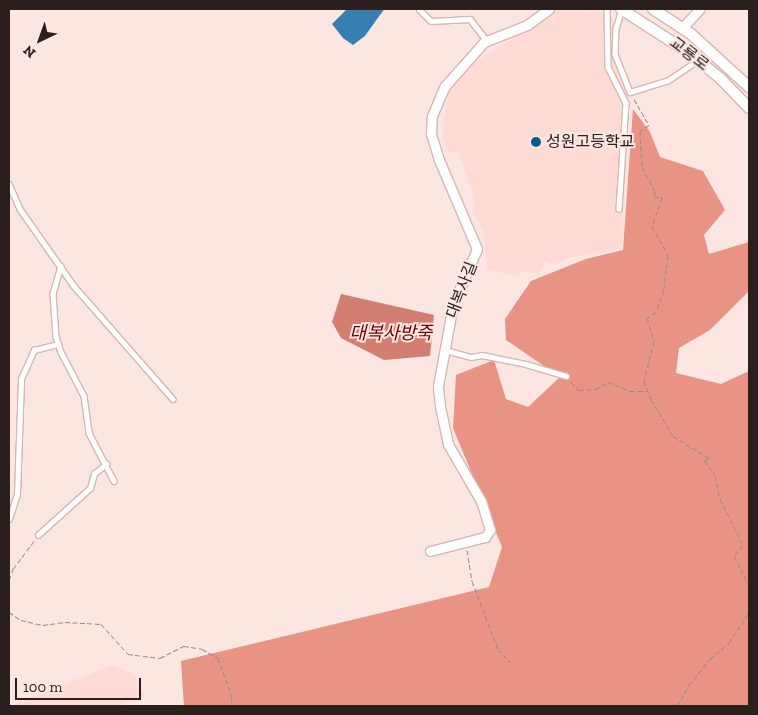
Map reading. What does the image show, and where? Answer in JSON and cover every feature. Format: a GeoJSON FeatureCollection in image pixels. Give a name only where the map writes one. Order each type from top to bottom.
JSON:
{"type":"FeatureCollection","features":[{"type":"Feature","properties":{"kind":"street","name":"대복사길"},"geometry":{"type":"LineString","coordinates":[[430,551],[485,537],[490,530],[481,501],[448,444],[438,386],[453,304],[477,249],[440,160],[431,132],[432,116],[445,86],[487,41],[527,25],[549,9]]}},
{"type":"Feature","properties":{"kind":"street","name":"교룡로"},"geometry":{"type":"LineString","coordinates":[[622,9],[698,60],[749,108]]}},
{"type":"Feature","properties":{"kind":"street","name":"교룡로"},"geometry":{"type":"LineString","coordinates":[[654,9],[682,28],[749,86]]}},
{"type":"Feature","properties":{"kind":"street"},"geometry":{"type":"LineString","coordinates":[[682,28],[700,9]]}},
{"type":"Feature","properties":{"kind":"lane"},"geometry":{"type":"LineString","coordinates":[[419,9],[431,21],[470,19],[487,41]]}},
{"type":"Feature","properties":{"kind":"lane"},"geometry":{"type":"LineString","coordinates":[[608,9],[608,67],[626,103],[619,209]]}},
{"type":"Feature","properties":{"kind":"lane"},"geometry":{"type":"LineString","coordinates":[[622,9],[616,28],[615,54],[630,92],[667,81],[698,60]]}},
{"type":"Feature","properties":{"kind":"lane"},"geometry":{"type":"LineString","coordinates":[[9,184],[20,209],[74,286],[173,400]]}},
{"type":"Feature","properties":{"kind":"lane"},"geometry":{"type":"LineString","coordinates":[[61,266],[53,294],[58,344],[84,396],[88,433],[114,481]]}},
{"type":"Feature","properties":{"kind":"lane"},"geometry":{"type":"LineString","coordinates":[[9,520],[17,495],[21,379],[34,350],[58,344]]}},
{"type":"Feature","properties":{"kind":"lane"},"geometry":{"type":"LineString","coordinates":[[444,349],[471,357],[482,356],[526,364],[566,376]]}},
{"type":"Feature","properties":{"kind":"lane"},"geometry":{"type":"LineString","coordinates":[[38,535],[90,488],[94,474],[106,464]]}},
{"type":"Feature","properties":{"kind":"path"},"geometry":{"type":"LineString","coordinates":[[630,92],[649,125],[640,132],[642,168],[655,191],[654,197],[662,197],[652,226],[668,255],[664,290],[656,312],[647,318],[654,341],[644,381],[673,436],[709,458],[704,460],[715,476],[720,499],[744,545],[734,556],[749,585]]}},
{"type":"Feature","properties":{"kind":"path"},"geometry":{"type":"LineString","coordinates":[[566,376],[579,390],[595,389],[608,382],[630,391],[648,391]]}},
{"type":"Feature","properties":{"kind":"path"},"geometry":{"type":"LineString","coordinates":[[9,580],[13,569],[28,553],[38,535]]}},
{"type":"Feature","properties":{"kind":"path"},"geometry":{"type":"LineString","coordinates":[[465,542],[472,581],[498,649],[510,662]]}},
{"type":"Feature","properties":{"kind":"path"},"geometry":{"type":"LineString","coordinates":[[9,612],[21,620],[43,625],[65,622],[101,624],[128,654],[160,658],[184,646],[202,648],[218,658],[232,697],[231,706]]}},
{"type":"Feature","properties":{"kind":"path"},"geometry":{"type":"LineString","coordinates":[[677,706],[689,685],[710,659],[729,643],[749,613]]}},
{"type":"Feature","properties":{"kind":"shaded area","name":"성원고등학교"},"geometry":{"type":"Polygon","coordinates":[[[557,9],[603,12],[613,19],[618,77],[629,93],[622,249],[567,258],[556,264],[545,262],[539,275],[524,271],[517,276],[487,270],[484,232],[473,211],[475,200],[458,151],[449,153],[442,134],[449,91],[475,62],[557,9]]]}},
{"type":"Feature","properties":{"kind":"shaded area"},"geometry":{"type":"Polygon","coordinates":[[[633,109],[650,132],[660,157],[703,171],[725,210],[704,235],[709,254],[749,242],[749,291],[710,330],[679,348],[676,373],[721,384],[749,371],[749,706],[184,706],[181,661],[489,587],[502,547],[453,428],[456,375],[494,360],[506,399],[528,407],[560,377],[506,340],[505,319],[531,281],[586,259],[623,250],[633,109]]]}},
{"type":"Feature","properties":{"kind":"shaded area"},"geometry":{"type":"Polygon","coordinates":[[[112,665],[135,675],[144,696],[117,706],[11,706],[112,665]]]}},
{"type":"Feature","properties":{"kind":"water","name":"대복사방죽"},"geometry":{"type":"Polygon","coordinates":[[[341,294],[434,315],[430,356],[384,360],[341,338],[332,322],[341,294]]]}},
{"type":"Feature","properties":{"kind":"building"},"geometry":{"type":"Polygon","coordinates":[[[347,9],[384,9],[365,36],[353,45],[343,38],[332,24],[347,9]]]}},
{"type":"Feature","properties":{"kind":"place","name":"성원고등학교"},"geometry":{"type":"Point","coordinates":[536,142]}}]}
